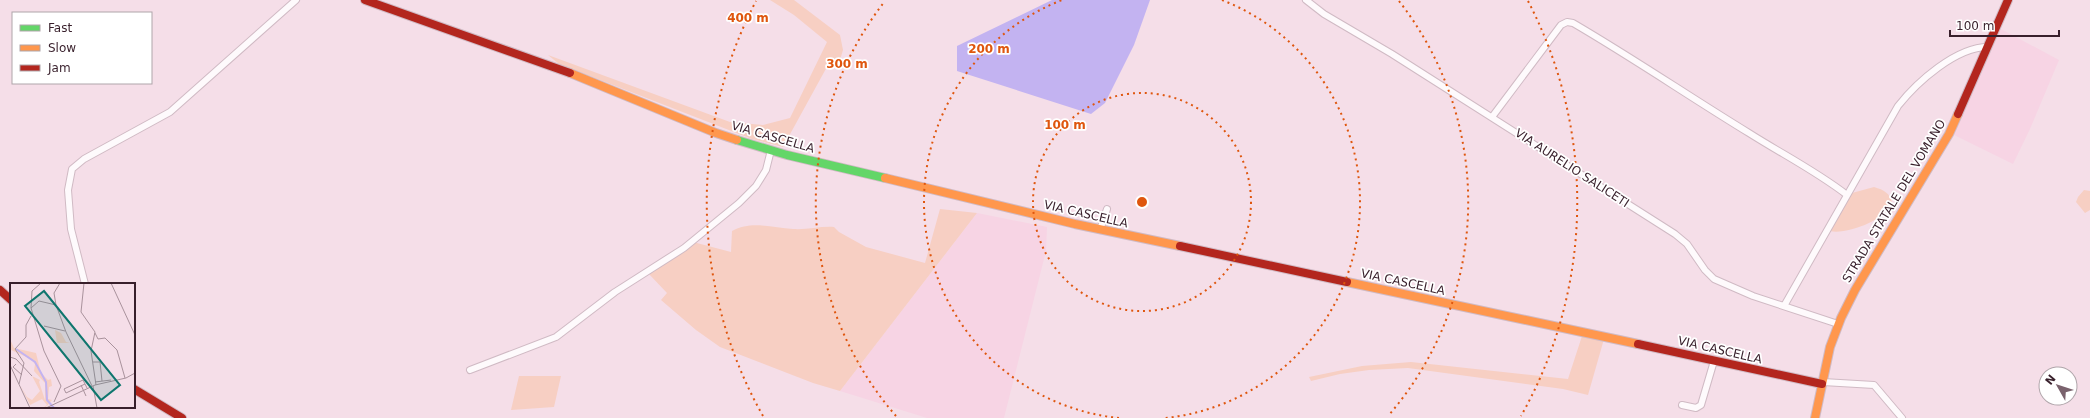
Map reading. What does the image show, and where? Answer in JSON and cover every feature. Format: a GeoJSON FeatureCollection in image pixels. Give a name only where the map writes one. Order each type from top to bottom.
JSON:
{"type":"FeatureCollection","features":[{"type":"Feature","properties":{"kind":"street"},"geometry":{"type":"LineString","coordinates":[[85,283],[71,229],[68,190],[72,169],[84,159],[170,112],[296,0]]}},
{"type":"Feature","properties":{"kind":"street","name":"VIA CASCELLA"},"geometry":{"type":"LineString","coordinates":[[365,0],[556,68],[716,133],[771,150],[1100,230],[1822,383]]}},
{"type":"Feature","properties":{"kind":"street","name":"VIA AURELIO SALICETI"},"geometry":{"type":"LineString","coordinates":[[1306,0],[1324,14],[1392,54],[1681,238],[1692,250],[1705,270],[1714,279],[1753,296],[1838,324]]}},
{"type":"Feature","properties":{"kind":"street","name":"STRADA STATALE DEL VOMANO"},"geometry":{"type":"LineString","coordinates":[[1815,418],[1830,347],[1838,324],[1861,281],[1944,144],[2008,0]]}},
{"type":"Feature","properties":{"kind":"street"},"geometry":{"type":"LineString","coordinates":[[1492,117],[1557,30],[1567,22],[1573,23],[1748,133],[1834,184],[1847,195]]}},
{"type":"Feature","properties":{"kind":"street"},"geometry":{"type":"LineString","coordinates":[[1784,306],[1893,112],[1904,99],[1948,61],[1969,51],[1988,47]]}},
{"type":"Feature","properties":{"kind":"street"},"geometry":{"type":"LineString","coordinates":[[470,370],[556,338],[615,292],[684,248],[729,212],[756,186],[766,170],[771,150]]}},
{"type":"Feature","properties":{"kind":"street"},"geometry":{"type":"LineString","coordinates":[[1100,230],[1107,209]]}},
{"type":"Feature","properties":{"kind":"street"},"geometry":{"type":"LineString","coordinates":[[0,290],[10,299]]}},
{"type":"Feature","properties":{"kind":"street"},"geometry":{"type":"LineString","coordinates":[[1682,405],[1696,408],[1701,405],[1714,361]]}},
{"type":"Feature","properties":{"kind":"street"},"geometry":{"type":"LineString","coordinates":[[1822,383],[1874,385],[1902,418]]}},
{"type":"Feature","properties":{"kind":"street"},"geometry":{"type":"LineString","coordinates":[[135,390],[182,418]]}},
{"type":"Feature","properties":{"kind":"shaded area"},"geometry":{"type":"Polygon","coordinates":[[[770,0],[794,0],[840,35],[843,50],[840,60],[834,60],[828,65],[783,147],[752,139],[559,64],[548,55],[730,122],[763,125],[790,118],[827,42],[794,15],[770,0]]]}},
{"type":"Feature","properties":{"kind":"shaded area"},"geometry":{"type":"Polygon","coordinates":[[[1052,0],[1150,0],[1134,45],[1105,103],[1091,114],[957,71],[957,46],[1052,0]]]}},
{"type":"Feature","properties":{"kind":"shaded area"},"geometry":{"type":"Polygon","coordinates":[[[2001,29],[2059,60],[2030,129],[2013,164],[1952,134],[2001,29]]]}},
{"type":"Feature","properties":{"kind":"shaded area"},"geometry":{"type":"Polygon","coordinates":[[[1874,187],[1888,194],[1892,203],[1882,215],[1865,225],[1846,231],[1830,231],[1852,193],[1874,187]]]}},
{"type":"Feature","properties":{"kind":"shaded area"},"geometry":{"type":"Polygon","coordinates":[[[2084,190],[2090,191],[2090,210],[2085,213],[2076,202],[2084,190]]]}},
{"type":"Feature","properties":{"kind":"shaded area"},"geometry":{"type":"Polygon","coordinates":[[[940,209],[977,213],[840,391],[813,383],[720,347],[696,330],[661,300],[667,293],[648,273],[693,242],[731,252],[732,231],[755,225],[798,229],[834,227],[839,232],[866,247],[925,263],[940,209]]]}},
{"type":"Feature","properties":{"kind":"shaded area"},"geometry":{"type":"Polygon","coordinates":[[[977,213],[1047,227],[1046,251],[1004,418],[927,418],[840,391],[977,213]]]}},
{"type":"Feature","properties":{"kind":"shaded area"},"geometry":{"type":"Polygon","coordinates":[[[1582,336],[1604,339],[1588,395],[1563,389],[1408,368],[1369,370],[1340,374],[1311,381],[1309,377],[1362,366],[1411,362],[1568,379],[1582,336]]]}},
{"type":"Feature","properties":{"kind":"shaded area"},"geometry":{"type":"Polygon","coordinates":[[[519,376],[561,376],[554,407],[511,410],[519,376]]]}},
{"type":"Feature","properties":{"kind":"traffic: fast"},"geometry":{"type":"LineString","coordinates":[[737,140],[787,155],[885,178]]}},
{"type":"Feature","properties":{"kind":"traffic: slow"},"geometry":{"type":"LineString","coordinates":[[570,73],[716,133],[737,140]]}},
{"type":"Feature","properties":{"kind":"traffic: slow"},"geometry":{"type":"LineString","coordinates":[[1815,418],[1830,347],[1841,318],[1855,290],[1949,134],[1958,114]]}},
{"type":"Feature","properties":{"kind":"traffic: slow"},"geometry":{"type":"LineString","coordinates":[[885,178],[1075,224],[1180,246]]}},
{"type":"Feature","properties":{"kind":"traffic: slow"},"geometry":{"type":"LineString","coordinates":[[1347,282],[1638,344]]}},
{"type":"Feature","properties":{"kind":"traffic: jam"},"geometry":{"type":"LineString","coordinates":[[365,0],[570,73]]}},
{"type":"Feature","properties":{"kind":"traffic: jam"},"geometry":{"type":"LineString","coordinates":[[1958,114],[2008,0]]}},
{"type":"Feature","properties":{"kind":"traffic: jam"},"geometry":{"type":"LineString","coordinates":[[1180,246],[1347,282]]}},
{"type":"Feature","properties":{"kind":"traffic: jam"},"geometry":{"type":"LineString","coordinates":[[0,290],[10,299]]}},
{"type":"Feature","properties":{"kind":"traffic: jam"},"geometry":{"type":"LineString","coordinates":[[1638,344],[1822,384]]}},
{"type":"Feature","properties":{"kind":"traffic: jam"},"geometry":{"type":"LineString","coordinates":[[135,390],[182,418]]}}]}
